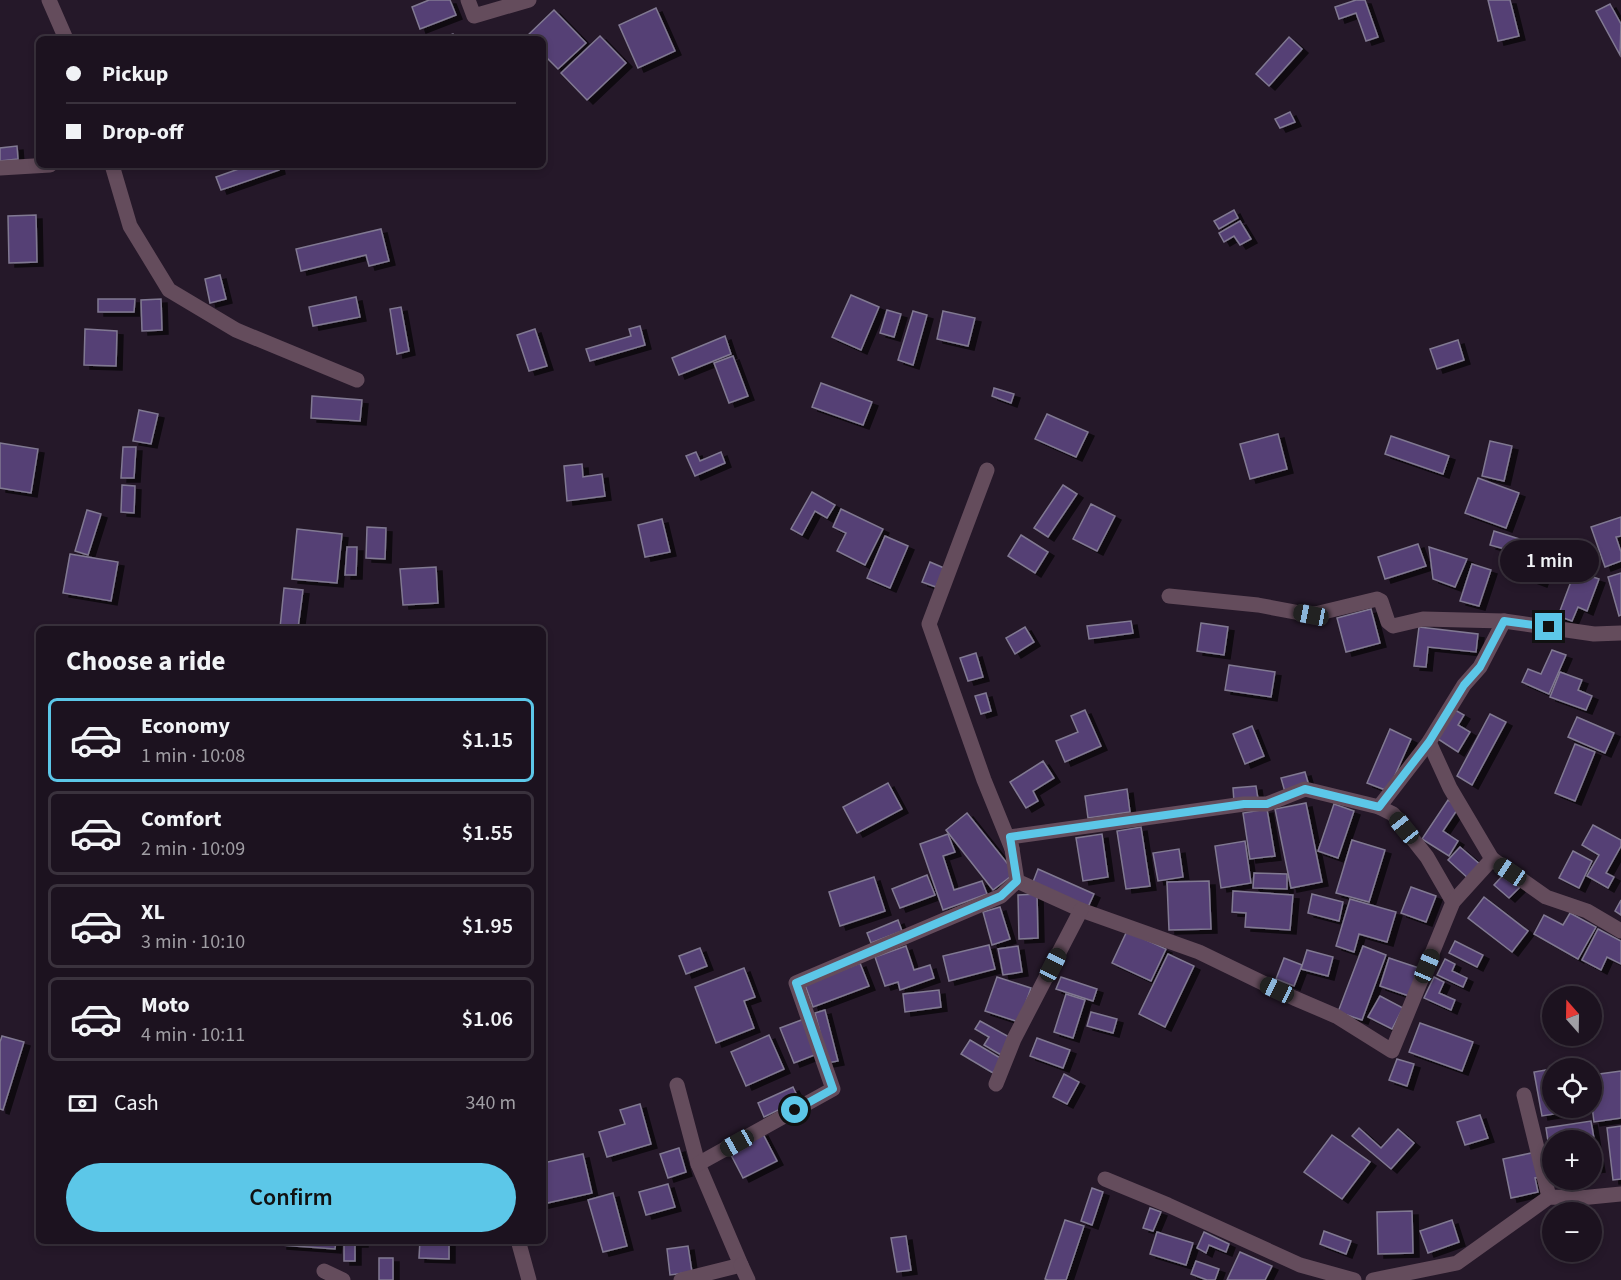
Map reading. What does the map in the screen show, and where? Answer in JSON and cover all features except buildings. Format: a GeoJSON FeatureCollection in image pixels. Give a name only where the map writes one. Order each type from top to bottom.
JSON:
{"type":"FeatureCollection","features":[{"type":"Feature","properties":{"kind":"street"},"geometry":{"type":"LineString","coordinates":[[49,0],[65,36]]}},
{"type":"Feature","properties":{"kind":"street"},"geometry":{"type":"LineString","coordinates":[[468,0],[474,16],[529,0]]}},
{"type":"Feature","properties":{"kind":"street"},"geometry":{"type":"LineString","coordinates":[[0,168],[36,166]]}},
{"type":"Feature","properties":{"kind":"street"},"geometry":{"type":"LineString","coordinates":[[113,168],[130,226],[169,290],[236,330],[357,380]]}},
{"type":"Feature","properties":{"kind":"street"},"geometry":{"type":"LineString","coordinates":[[987,470],[929,624],[984,780],[1012,849]]}},
{"type":"Feature","properties":{"kind":"street"},"geometry":{"type":"LineString","coordinates":[[1168,596],[1258,605],[1311,615],[1377,599],[1382,601],[1388,622],[1393,626],[1423,619],[1504,621],[1594,634],[1621,633]]}},
{"type":"Feature","properties":{"kind":"street"},"geometry":{"type":"LineString","coordinates":[[1379,807],[1429,742],[1464,685],[1480,667],[1504,621]]}},
{"type":"Feature","properties":{"kind":"street"},"geometry":{"type":"LineString","coordinates":[[1429,742],[1450,788],[1492,859],[1546,897],[1587,911],[1621,931]]}},
{"type":"Feature","properties":{"kind":"street"},"geometry":{"type":"LineString","coordinates":[[1017,881],[1010,837],[1244,804],[1267,804],[1305,789],[1379,807],[1393,814],[1427,857],[1453,902]]}},
{"type":"Feature","properties":{"kind":"street"},"geometry":{"type":"LineString","coordinates":[[1017,881],[1081,910],[1199,952],[1336,1016],[1392,1051],[1453,902],[1492,859]]}},
{"type":"Feature","properties":{"kind":"street"},"geometry":{"type":"LineString","coordinates":[[698,1164],[833,1089],[796,983],[1001,896],[1017,881]]}},
{"type":"Feature","properties":{"kind":"street"},"geometry":{"type":"LineString","coordinates":[[996,1084],[1014,1039],[1081,910]]}},
{"type":"Feature","properties":{"kind":"street"},"geometry":{"type":"LineString","coordinates":[[677,1084],[698,1164],[748,1280]]}},
{"type":"Feature","properties":{"kind":"street"},"geometry":{"type":"LineString","coordinates":[[1524,1095],[1549,1197]]}},
{"type":"Feature","properties":{"kind":"street"},"geometry":{"type":"LineString","coordinates":[[1105,1179],[1300,1265],[1354,1280]]}},
{"type":"Feature","properties":{"kind":"street"},"geometry":{"type":"LineString","coordinates":[[1373,1280],[1456,1263],[1549,1197],[1580,1198],[1621,1194]]}},
{"type":"Feature","properties":{"kind":"street"},"geometry":{"type":"LineString","coordinates":[[519,1244],[529,1280]]}},
{"type":"Feature","properties":{"kind":"street"},"geometry":{"type":"LineString","coordinates":[[681,1280],[741,1265]]}},
{"type":"Feature","properties":{"kind":"street"},"geometry":{"type":"LineString","coordinates":[[324,1271],[344,1280]]}},
{"type":"Feature","properties":{"kind":"route"},"geometry":{"type":"LineString","coordinates":[[795,1110],[833,1089],[796,983],[1001,896],[1017,881],[1010,837],[1244,804],[1267,804],[1305,789],[1379,807],[1429,742],[1464,685],[1480,667],[1504,621],[1549,627]]}}]}
